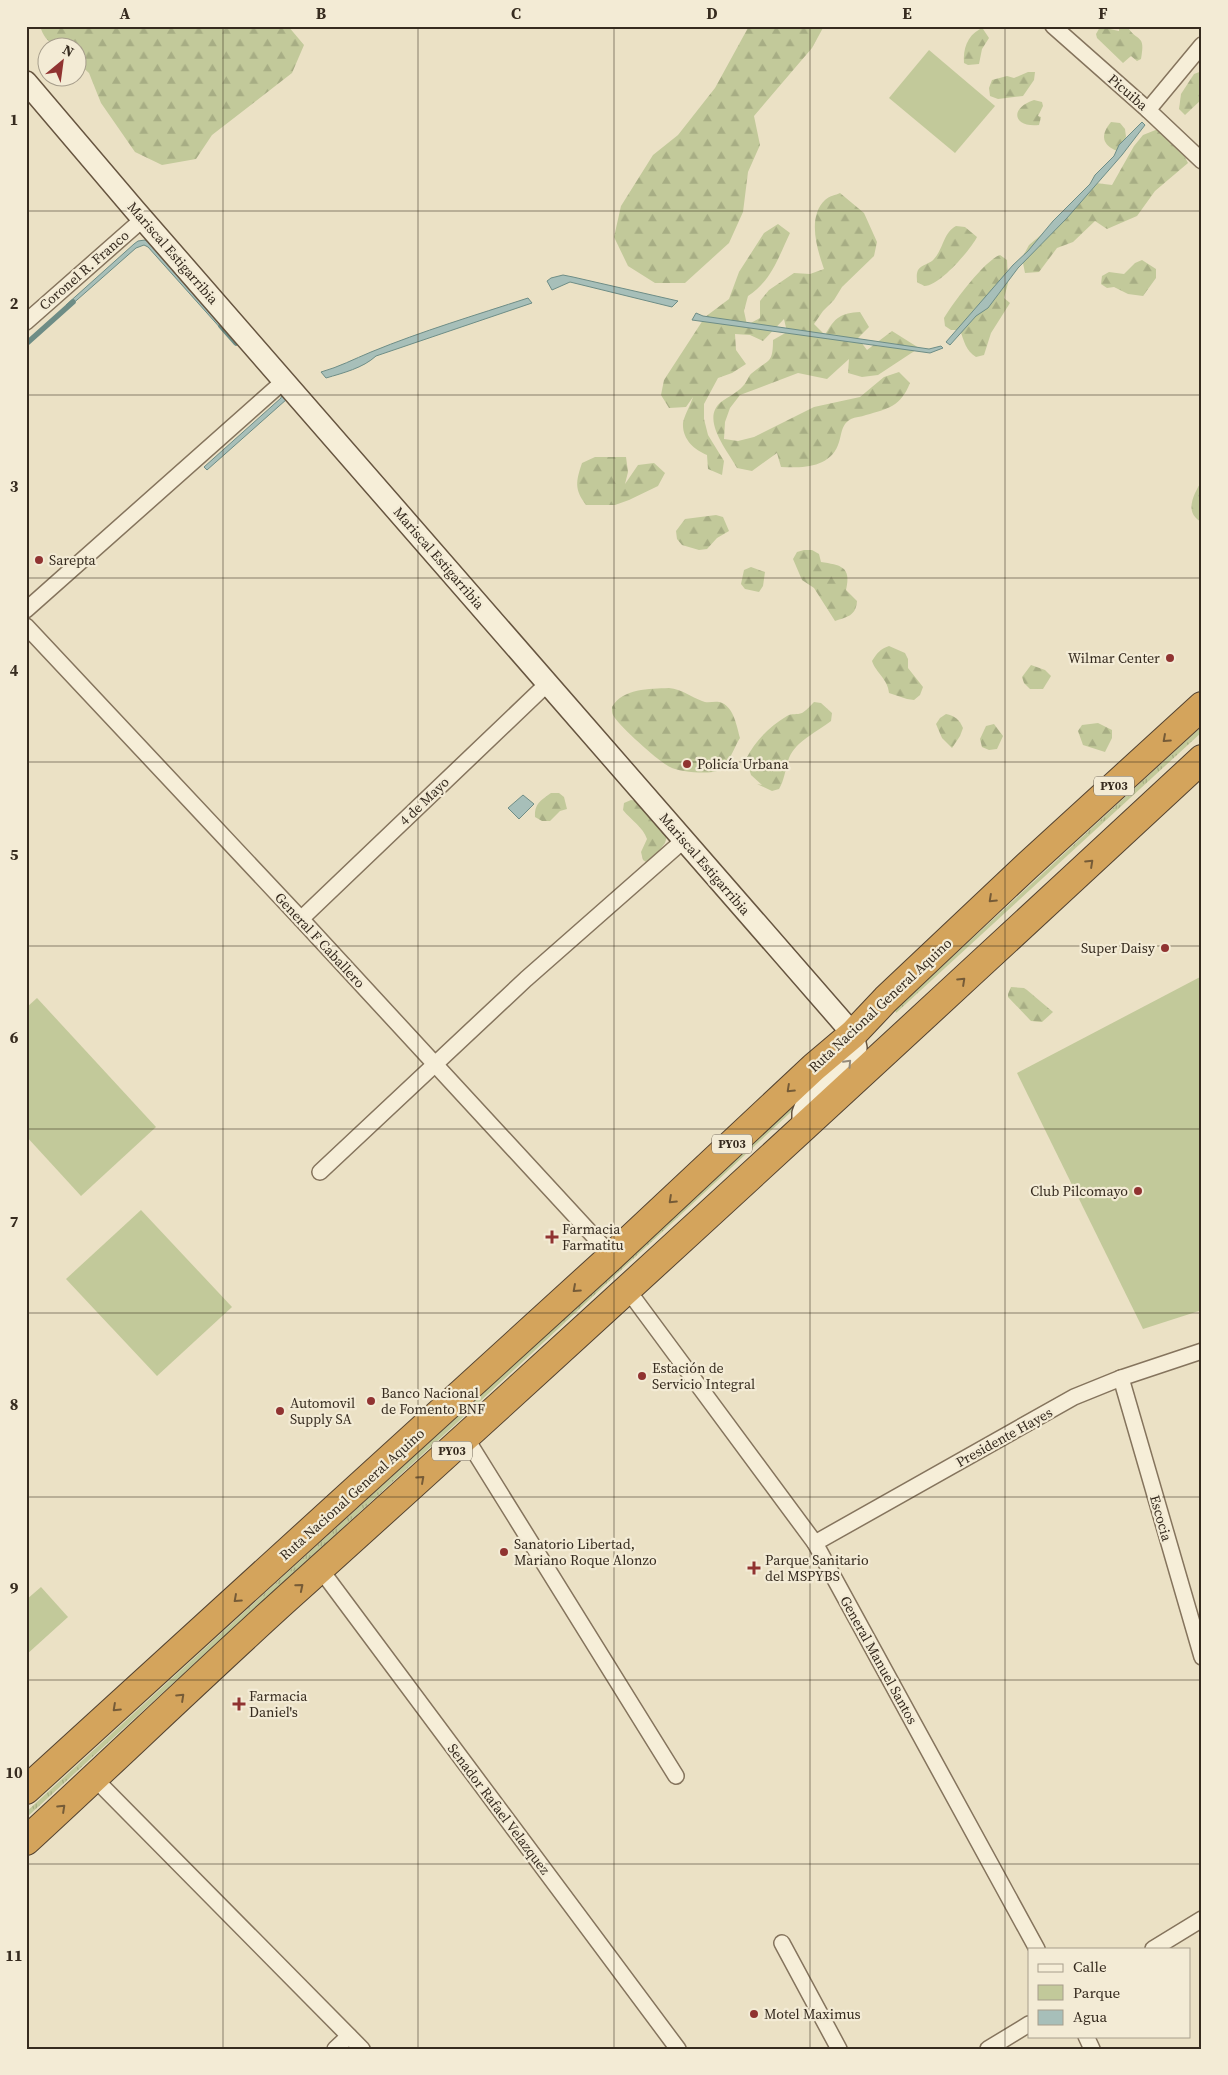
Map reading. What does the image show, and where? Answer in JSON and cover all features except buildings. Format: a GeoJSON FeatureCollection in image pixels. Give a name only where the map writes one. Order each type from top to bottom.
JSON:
{"type":"FeatureCollection","features":[{"type":"Feature","properties":{"kind":"highway","name":"Ruta Nacional General Aquino"},"geometry":{"type":"LineString","coordinates":[[26,1790],[612,1256],[814,1067],[853,1034],[886,999],[1013,879],[1202,706]]}},
{"type":"Feature","properties":{"kind":"highway","name":"PY03"},"geometry":{"type":"LineString","coordinates":[[26,1841],[287,1599],[466,1438],[627,1288],[927,1015],[1202,759]]}},
{"type":"Feature","properties":{"kind":"highway"},"geometry":{"type":"LineString","coordinates":[[853,1034],[876,1037],[898,1019],[927,1015]]}},
{"type":"Feature","properties":{"kind":"street","name":"Picuiba"},"geometry":{"type":"LineString","coordinates":[[1053,26],[1148,110],[1202,161]]}},
{"type":"Feature","properties":{"kind":"street"},"geometry":{"type":"LineString","coordinates":[[1148,110],[1202,45]]}},
{"type":"Feature","properties":{"kind":"street","name":"Mariscal Estigarribia"},"geometry":{"type":"LineString","coordinates":[[26,82],[853,1034]]}},
{"type":"Feature","properties":{"kind":"street","name":"Coronel R. Franco"},"geometry":{"type":"LineString","coordinates":[[26,322],[143,218]]}},
{"type":"Feature","properties":{"kind":"street"},"geometry":{"type":"LineString","coordinates":[[26,610],[285,380]]}},
{"type":"Feature","properties":{"kind":"street","name":"General F Caballero"},"geometry":{"type":"LineString","coordinates":[[26,626],[435,1063],[612,1256]]}},
{"type":"Feature","properties":{"kind":"street","name":"4 de Mayo"},"geometry":{"type":"LineString","coordinates":[[301,919],[547,684]]}},
{"type":"Feature","properties":{"kind":"street"},"geometry":{"type":"LineString","coordinates":[[320,1172],[526,979],[684,840]]}},
{"type":"Feature","properties":{"kind":"street"},"geometry":{"type":"LineString","coordinates":[[803,1128],[803,1113],[807,1102],[853,1059],[856,1048],[853,1034]]}},
{"type":"Feature","properties":{"kind":"street","name":"General Manuel Santos"},"geometry":{"type":"LineString","coordinates":[[627,1288],[815,1543],[1036,1948]]}},
{"type":"Feature","properties":{"kind":"street","name":"Presidente Hayes"},"geometry":{"type":"LineString","coordinates":[[815,1543],[1074,1397],[1120,1378],[1202,1351]]}},
{"type":"Feature","properties":{"kind":"street","name":"Escocia"},"geometry":{"type":"LineString","coordinates":[[1120,1378],[1202,1657]]}},
{"type":"Feature","properties":{"kind":"street"},"geometry":{"type":"LineString","coordinates":[[466,1438],[676,1776]]}},
{"type":"Feature","properties":{"kind":"street","name":"Senador Rafael Velazquez"},"geometry":{"type":"LineString","coordinates":[[321,1570],[678,2049]]}},
{"type":"Feature","properties":{"kind":"street"},"geometry":{"type":"LineString","coordinates":[[94,1778],[362,2049]]}},
{"type":"Feature","properties":{"kind":"street"},"geometry":{"type":"LineString","coordinates":[[1155,1948],[1202,1919]]}},
{"type":"Feature","properties":{"kind":"street"},"geometry":{"type":"LineString","coordinates":[[782,1943],[839,2049]]}},
{"type":"Feature","properties":{"kind":"street"},"geometry":{"type":"LineString","coordinates":[[988,2049],[1028,2025]]}},
{"type":"Feature","properties":{"kind":"street"},"geometry":{"type":"LineString","coordinates":[[335,2049],[349,2036]]}},
{"type":"Feature","properties":{"kind":"green space"},"geometry":{"type":"Polygon","coordinates":[[[40,26],[288,26],[304,45],[292,73],[212,135],[196,159],[162,165],[135,152],[101,103],[88,72],[88,38],[46,38],[40,26]]]}},
{"type":"Feature","properties":{"kind":"green space"},"geometry":{"type":"Polygon","coordinates":[[[749,26],[824,26],[812,48],[754,116],[760,145],[748,172],[743,212],[729,243],[685,283],[655,283],[628,266],[614,237],[621,206],[653,155],[678,135],[715,88],[749,26]]]}},
{"type":"Feature","properties":{"kind":"green space"},"geometry":{"type":"Polygon","coordinates":[[[1119,26],[1127,26],[1140,39],[1142,45],[1141,59],[1137,61],[1131,56],[1123,63],[1097,38],[1096,34],[1100,27],[1119,31],[1119,26]]]}},
{"type":"Feature","properties":{"kind":"green space"},"geometry":{"type":"Polygon","coordinates":[[[983,29],[989,38],[982,49],[979,64],[968,65],[964,63],[965,48],[972,35],[983,29]]]}},
{"type":"Feature","properties":{"kind":"green space"},"geometry":{"type":"Polygon","coordinates":[[[929,50],[995,106],[955,153],[889,98],[929,50]]]}},
{"type":"Feature","properties":{"kind":"green space"},"geometry":{"type":"Polygon","coordinates":[[[1202,71],[1202,99],[1185,115],[1179,109],[1181,94],[1194,74],[1202,71]]]}},
{"type":"Feature","properties":{"kind":"green space"},"geometry":{"type":"Polygon","coordinates":[[[1028,72],[1035,72],[1034,80],[1023,96],[998,99],[990,96],[989,88],[992,80],[1007,76],[1014,78],[1028,72]]]}},
{"type":"Feature","properties":{"kind":"green space"},"geometry":{"type":"Polygon","coordinates":[[[1034,100],[1042,102],[1043,106],[1038,116],[1041,117],[1039,125],[1030,125],[1019,121],[1017,117],[1018,112],[1026,103],[1034,100]]]}},
{"type":"Feature","properties":{"kind":"green space"},"geometry":{"type":"Polygon","coordinates":[[[1111,122],[1120,123],[1125,129],[1126,137],[1117,151],[1108,146],[1104,139],[1105,131],[1111,122]]]}},
{"type":"Feature","properties":{"kind":"green space"},"geometry":{"type":"Polygon","coordinates":[[[1158,129],[1175,143],[1188,163],[1155,191],[1137,216],[1107,229],[1095,221],[1073,242],[1057,248],[1039,272],[1025,273],[1022,258],[1029,245],[1066,214],[1096,183],[1112,185],[1134,146],[1143,135],[1158,129]]]}},
{"type":"Feature","properties":{"kind":"green space"},"geometry":{"type":"Polygon","coordinates":[[[840,193],[864,213],[877,242],[874,256],[842,287],[814,324],[825,335],[839,317],[848,313],[860,312],[869,327],[858,338],[867,350],[892,331],[919,348],[878,375],[862,377],[848,373],[849,359],[827,379],[798,373],[740,395],[730,408],[725,422],[724,439],[738,441],[754,437],[814,407],[860,397],[884,377],[899,372],[910,383],[898,402],[881,411],[847,421],[834,453],[822,462],[806,467],[781,467],[777,453],[752,471],[737,468],[722,444],[714,426],[713,417],[715,409],[721,402],[736,393],[752,373],[771,358],[773,340],[787,332],[784,319],[763,341],[750,335],[735,334],[736,350],[746,364],[732,373],[718,378],[704,404],[704,419],[708,435],[724,461],[722,475],[708,469],[707,455],[690,443],[684,434],[683,423],[693,397],[686,407],[669,408],[661,395],[664,380],[705,317],[729,299],[739,272],[764,233],[778,224],[790,233],[769,276],[748,296],[744,311],[747,325],[760,318],[760,301],[769,290],[794,273],[810,274],[824,269],[816,243],[816,215],[825,200],[840,193]]]}},
{"type":"Feature","properties":{"kind":"green space"},"geometry":{"type":"Polygon","coordinates":[[[956,226],[965,227],[977,237],[974,243],[962,258],[938,280],[924,286],[917,282],[918,270],[934,259],[948,233],[956,226]]]}},
{"type":"Feature","properties":{"kind":"green space"},"geometry":{"type":"Polygon","coordinates":[[[1000,255],[1007,260],[1008,283],[1004,298],[1010,303],[991,333],[984,355],[976,357],[968,349],[960,330],[951,330],[945,326],[944,318],[978,273],[1000,255]]]}},
{"type":"Feature","properties":{"kind":"green space"},"geometry":{"type":"Polygon","coordinates":[[[1142,260],[1156,269],[1156,278],[1143,296],[1128,294],[1114,287],[1107,288],[1101,284],[1102,276],[1109,272],[1124,274],[1135,263],[1142,260]]]}},
{"type":"Feature","properties":{"kind":"green space"},"geometry":{"type":"Polygon","coordinates":[[[595,457],[626,457],[628,472],[625,484],[638,465],[654,463],[665,473],[658,486],[629,500],[615,505],[586,505],[579,494],[577,485],[578,475],[582,463],[595,457]]]}},
{"type":"Feature","properties":{"kind":"green space"},"geometry":{"type":"Polygon","coordinates":[[[1202,480],[1202,522],[1193,514],[1192,503],[1202,480]]]}},
{"type":"Feature","properties":{"kind":"green space"},"geometry":{"type":"Polygon","coordinates":[[[716,515],[723,517],[729,531],[717,538],[707,549],[699,550],[682,545],[677,539],[676,531],[685,519],[716,515]]]}},
{"type":"Feature","properties":{"kind":"green space"},"geometry":{"type":"Polygon","coordinates":[[[812,550],[819,554],[821,562],[834,564],[846,571],[846,590],[857,601],[853,613],[835,621],[814,588],[802,580],[793,559],[797,552],[812,550]]]}},
{"type":"Feature","properties":{"kind":"green space"},"geometry":{"type":"Polygon","coordinates":[[[751,567],[765,572],[763,586],[759,592],[745,589],[741,584],[744,570],[751,567]]]}},
{"type":"Feature","properties":{"kind":"green space"},"geometry":{"type":"Polygon","coordinates":[[[889,646],[905,653],[908,659],[908,668],[923,687],[920,695],[914,700],[889,693],[886,684],[872,661],[883,648],[889,646]]]}},
{"type":"Feature","properties":{"kind":"green space"},"geometry":{"type":"Polygon","coordinates":[[[1031,665],[1045,670],[1051,676],[1043,689],[1030,689],[1024,683],[1022,677],[1031,665]]]}},
{"type":"Feature","properties":{"kind":"green space"},"geometry":{"type":"Polygon","coordinates":[[[669,688],[682,691],[704,702],[722,703],[732,713],[740,738],[723,768],[715,772],[695,772],[670,767],[639,743],[622,727],[613,715],[612,707],[623,696],[637,691],[669,688]]]}},
{"type":"Feature","properties":{"kind":"green space"},"geometry":{"type":"Polygon","coordinates":[[[814,702],[821,703],[832,713],[831,721],[802,742],[792,752],[779,789],[772,791],[757,784],[762,785],[751,775],[746,759],[754,746],[780,720],[789,715],[802,713],[814,702]]]}},
{"type":"Feature","properties":{"kind":"green space"},"geometry":{"type":"Polygon","coordinates":[[[946,714],[956,718],[963,728],[952,748],[942,738],[936,724],[946,714]]]}},
{"type":"Feature","properties":{"kind":"green space"},"geometry":{"type":"Polygon","coordinates":[[[1098,723],[1112,730],[1112,738],[1105,752],[1083,745],[1078,731],[1082,725],[1098,723]]]}},
{"type":"Feature","properties":{"kind":"green space"},"geometry":{"type":"Polygon","coordinates":[[[994,724],[1003,736],[997,749],[989,750],[982,747],[980,739],[986,726],[994,724]]]}},
{"type":"Feature","properties":{"kind":"green space"},"geometry":{"type":"Polygon","coordinates":[[[1202,726],[1202,732],[896,1013],[895,1010],[1202,726]]]}},
{"type":"Feature","properties":{"kind":"green space"},"geometry":{"type":"Polygon","coordinates":[[[551,793],[559,793],[564,797],[567,809],[560,811],[550,821],[542,821],[535,817],[536,809],[541,800],[551,793]]]}},
{"type":"Feature","properties":{"kind":"green space"},"geometry":{"type":"Polygon","coordinates":[[[631,800],[638,801],[667,836],[665,843],[649,864],[643,860],[641,852],[647,839],[640,827],[623,810],[624,803],[631,800]]]}},
{"type":"Feature","properties":{"kind":"green space","name":"Club Pilcomayo"},"geometry":{"type":"Polygon","coordinates":[[[1202,976],[1202,1310],[1143,1329],[1017,1073],[1202,976]]]}},
{"type":"Feature","properties":{"kind":"green space"},"geometry":{"type":"Polygon","coordinates":[[[1011,987],[1024,988],[1053,1012],[1042,1022],[1031,1021],[1008,997],[1011,987]]]}},
{"type":"Feature","properties":{"kind":"green space"},"geometry":{"type":"Polygon","coordinates":[[[37,998],[156,1127],[81,1196],[26,1136],[26,1008],[37,998]]]}},
{"type":"Feature","properties":{"kind":"green space"},"geometry":{"type":"Polygon","coordinates":[[[831,1069],[834,1072],[459,1421],[26,1818],[26,1812],[456,1418],[831,1069]]]}},
{"type":"Feature","properties":{"kind":"green space"},"geometry":{"type":"Polygon","coordinates":[[[141,1210],[232,1307],[157,1376],[66,1279],[141,1210]]]}},
{"type":"Feature","properties":{"kind":"green space"},"geometry":{"type":"Polygon","coordinates":[[[41,1587],[68,1617],[26,1655],[26,1600],[41,1587]]]}},
{"type":"Feature","properties":{"kind":"water"},"geometry":{"type":"Polygon","coordinates":[[[1142,122],[1145,125],[1122,155],[1067,218],[1018,268],[988,308],[976,316],[950,345],[946,342],[1053,221],[1090,184],[1095,175],[1114,156],[1119,145],[1142,122]]]}},
{"type":"Feature","properties":{"kind":"water"},"geometry":{"type":"Polygon","coordinates":[[[145,240],[150,243],[226,329],[223,331],[148,247],[144,245],[136,248],[69,307],[66,305],[134,244],[145,240]]]}},
{"type":"Feature","properties":{"kind":"water"},"geometry":{"type":"Polygon","coordinates":[[[563,275],[678,301],[672,307],[570,282],[552,290],[547,281],[563,275]]]}},
{"type":"Feature","properties":{"kind":"water"},"geometry":{"type":"Polygon","coordinates":[[[528,298],[532,303],[376,356],[365,364],[346,372],[326,378],[321,372],[410,337],[528,298]]]}},
{"type":"Feature","properties":{"kind":"water"},"geometry":{"type":"Polygon","coordinates":[[[696,313],[703,316],[929,349],[941,346],[943,348],[930,353],[692,320],[696,313]]]}},
{"type":"Feature","properties":{"kind":"water"},"geometry":{"type":"Polygon","coordinates":[[[282,393],[287,399],[207,470],[204,467],[281,398],[282,393]]]}},
{"type":"Feature","properties":{"kind":"water"},"geometry":{"type":"Polygon","coordinates":[[[523,795],[534,804],[519,819],[508,808],[523,795]]]}},
{"type":"Feature","properties":{"kind":"waterway"},"geometry":{"type":"LineString","coordinates":[[26,344],[73,302]]}},
{"type":"Feature","properties":{"kind":"waterway"},"geometry":{"type":"LineString","coordinates":[[221,326],[236,343]]}},
{"type":"Feature","properties":{"kind":"place","name":"Sarepta"},"geometry":{"type":"Point","coordinates":[39,560]}},
{"type":"Feature","properties":{"kind":"place","name":"Wilmar Center"},"geometry":{"type":"Point","coordinates":[1170,658]}},
{"type":"Feature","properties":{"kind":"place","name":"Policía Urbana"},"geometry":{"type":"Point","coordinates":[687,764]}},
{"type":"Feature","properties":{"kind":"place","name":"Super Daisy"},"geometry":{"type":"Point","coordinates":[1165,948]}},
{"type":"Feature","properties":{"kind":"place","name":"Club Pilcomayo"},"geometry":{"type":"Point","coordinates":[1138,1191]}},
{"type":"Feature","properties":{"kind":"place","name":"Farmacia Farmatitu"},"geometry":{"type":"Point","coordinates":[552,1237]}},
{"type":"Feature","properties":{"kind":"place","name":"Estación de Servicio Integral"},"geometry":{"type":"Point","coordinates":[642,1376]}},
{"type":"Feature","properties":{"kind":"place","name":"Banco Nacional de Fomento BNF"},"geometry":{"type":"Point","coordinates":[371,1401]}},
{"type":"Feature","properties":{"kind":"place","name":"Automovil Supply SA"},"geometry":{"type":"Point","coordinates":[280,1411]}},
{"type":"Feature","properties":{"kind":"place","name":"Sanatorio Libertad, Mariano Roque Alonzo"},"geometry":{"type":"Point","coordinates":[504,1552]}},
{"type":"Feature","properties":{"kind":"place","name":"Parque Sanitario del MSPYBS"},"geometry":{"type":"Point","coordinates":[754,1568]}},
{"type":"Feature","properties":{"kind":"place","name":"Farmacia Daniel's"},"geometry":{"type":"Point","coordinates":[239,1704]}},
{"type":"Feature","properties":{"kind":"place","name":"Motel Maximus"},"geometry":{"type":"Point","coordinates":[754,2014]}}]}
